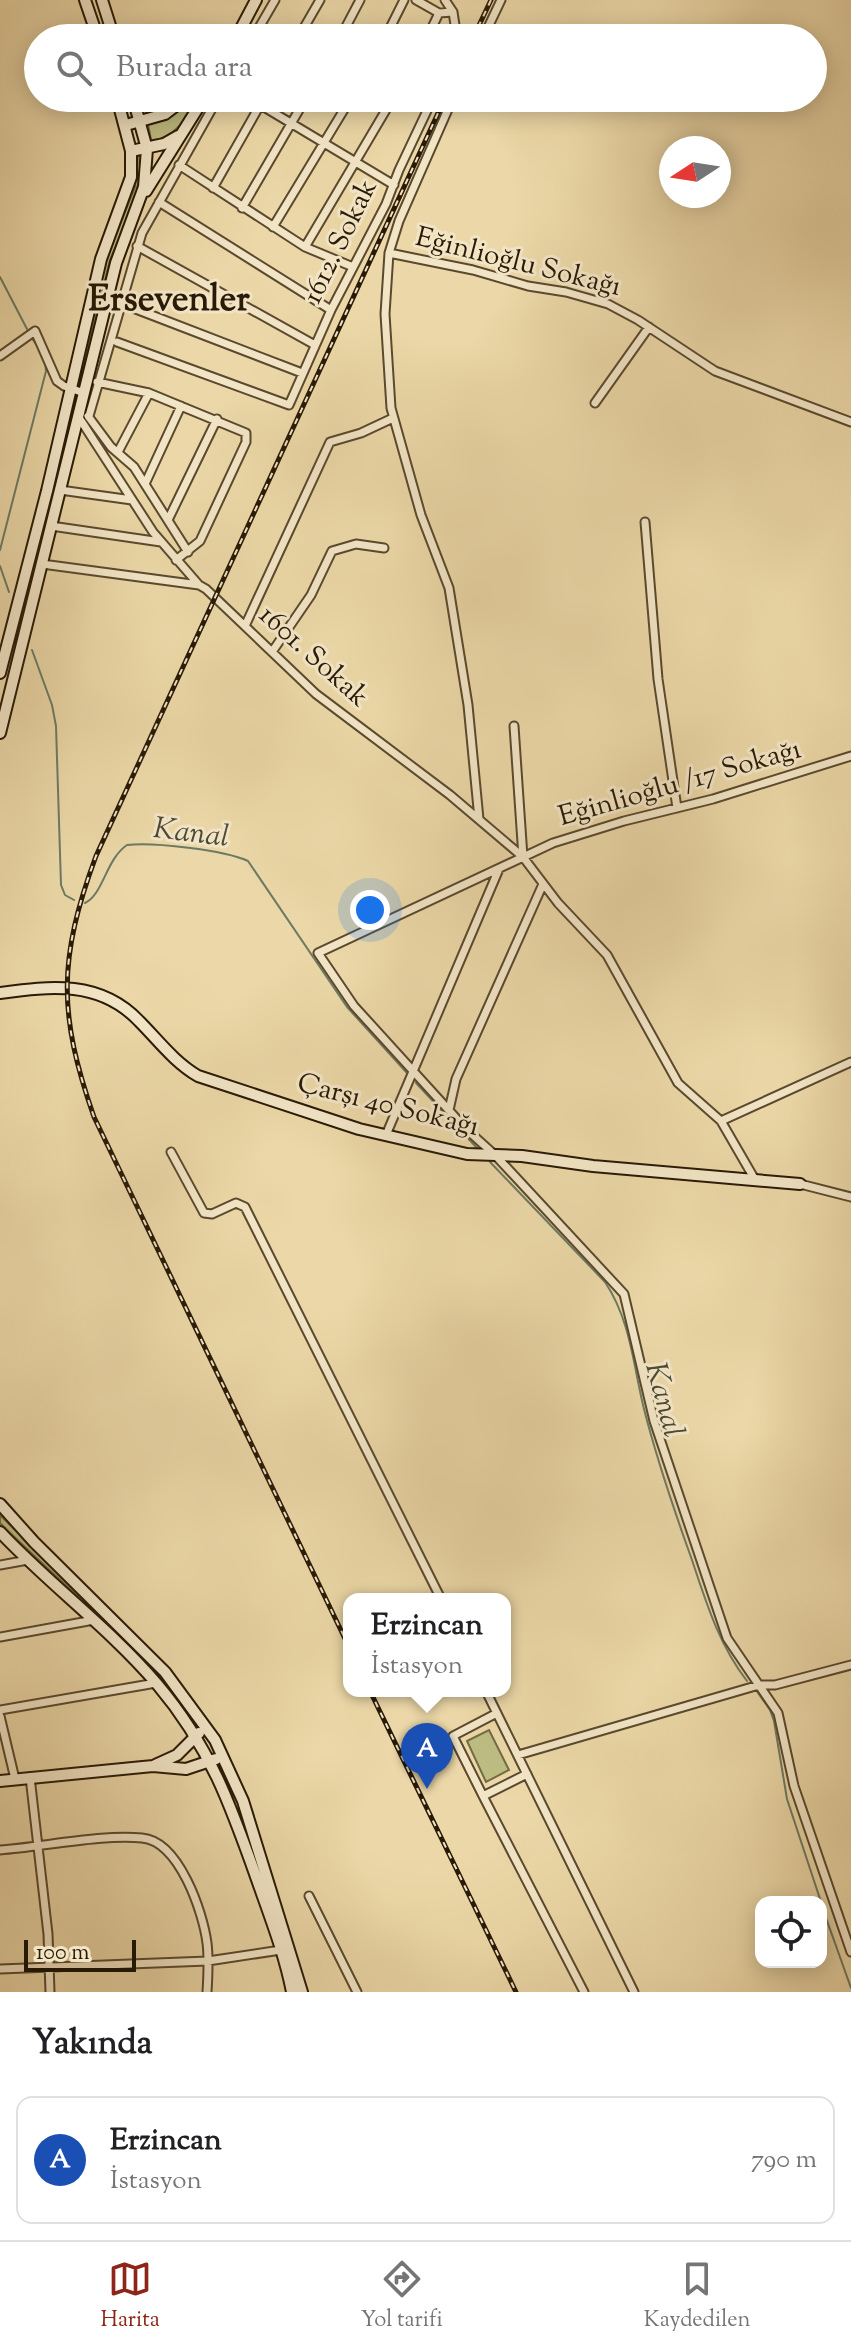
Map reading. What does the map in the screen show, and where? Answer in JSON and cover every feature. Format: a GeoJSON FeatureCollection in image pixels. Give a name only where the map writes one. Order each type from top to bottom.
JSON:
{"type":"FeatureCollection","features":[{"type":"Feature","properties":{"kind":"main road"},"geometry":{"type":"LineString","coordinates":[[85,0],[93,24]]}},
{"type":"Feature","properties":{"kind":"main road"},"geometry":{"type":"LineString","coordinates":[[102,0],[110,24]]}},
{"type":"Feature","properties":{"kind":"main road"},"geometry":{"type":"LineString","coordinates":[[243,24],[256,0]]}},
{"type":"Feature","properties":{"kind":"main road"},"geometry":{"type":"LineString","coordinates":[[0,673],[101,259],[128,188],[131,151],[122,112]]}},
{"type":"Feature","properties":{"kind":"main road"},"geometry":{"type":"LineString","coordinates":[[138,112],[147,149],[142,196]]}},
{"type":"Feature","properties":{"kind":"main road"},"geometry":{"type":"LineString","coordinates":[[126,125],[168,112]]}},
{"type":"Feature","properties":{"kind":"main road"},"geometry":{"type":"LineString","coordinates":[[0,733],[60,490],[83,416],[84,393],[93,381],[116,263],[142,196],[195,112]]}},
{"type":"Feature","properties":{"kind":"main road"},"geometry":{"type":"LineString","coordinates":[[131,151],[164,144],[183,132]]}},
{"type":"Feature","properties":{"kind":"main road","name":"Çarşı 40 Sokağı"},"geometry":{"type":"LineString","coordinates":[[0,993],[59,986],[95,991],[125,1008],[178,1062],[198,1076],[346,1125],[386,1135],[467,1154],[800,1184]]}},
{"type":"Feature","properties":{"kind":"main road"},"geometry":{"type":"LineString","coordinates":[[0,1504],[34,1542],[159,1665],[207,1728],[223,1755],[243,1801],[302,1992]]}},
{"type":"Feature","properties":{"kind":"main road"},"geometry":{"type":"LineString","coordinates":[[0,1532],[156,1683],[195,1735],[231,1806],[281,1950],[292,1992]]}},
{"type":"Feature","properties":{"kind":"main road"},"geometry":{"type":"LineString","coordinates":[[153,1766],[177,1755],[195,1735],[207,1728]]}},
{"type":"Feature","properties":{"kind":"main road"},"geometry":{"type":"LineString","coordinates":[[0,1781],[153,1766],[186,1769],[223,1755]]}},
{"type":"Feature","properties":{"kind":"street"},"geometry":{"type":"LineString","coordinates":[[261,24],[275,0]]}},
{"type":"Feature","properties":{"kind":"street"},"geometry":{"type":"LineString","coordinates":[[306,24],[320,0]]}},
{"type":"Feature","properties":{"kind":"street"},"geometry":{"type":"LineString","coordinates":[[347,24],[360,0]]}},
{"type":"Feature","properties":{"kind":"street"},"geometry":{"type":"LineString","coordinates":[[392,24],[404,0]]}},
{"type":"Feature","properties":{"kind":"street"},"geometry":{"type":"LineString","coordinates":[[416,0],[439,13],[453,12]]}},
{"type":"Feature","properties":{"kind":"street"},"geometry":{"type":"LineString","coordinates":[[445,0],[453,12],[455,24]]}},
{"type":"Feature","properties":{"kind":"street"},"geometry":{"type":"LineString","coordinates":[[490,24],[501,0]]}},
{"type":"Feature","properties":{"kind":"street"},"geometry":{"type":"LineString","coordinates":[[434,24],[439,13]]}},
{"type":"Feature","properties":{"kind":"street"},"geometry":{"type":"LineString","coordinates":[[188,552],[130,462],[106,442],[83,416],[137,246],[210,112]]}},
{"type":"Feature","properties":{"kind":"street"},"geometry":{"type":"LineString","coordinates":[[213,188],[256,112]]}},
{"type":"Feature","properties":{"kind":"street"},"geometry":{"type":"LineString","coordinates":[[277,112],[394,185]]}},
{"type":"Feature","properties":{"kind":"street"},"geometry":{"type":"LineString","coordinates":[[242,208],[298,112]]}},
{"type":"Feature","properties":{"kind":"street"},"geometry":{"type":"LineString","coordinates":[[273,227],[343,112]]}},
{"type":"Feature","properties":{"kind":"street"},"geometry":{"type":"LineString","coordinates":[[305,247],[385,112]]}},
{"type":"Feature","properties":{"kind":"street","name":"1612. Sokak"},"geometry":{"type":"LineString","coordinates":[[117,342],[289,405],[331,310],[386,204],[427,112]]}},
{"type":"Feature","properties":{"kind":"street"},"geometry":{"type":"LineString","coordinates":[[389,253],[399,221],[447,112]]}},
{"type":"Feature","properties":{"kind":"street"},"geometry":{"type":"LineString","coordinates":[[179,165],[305,247],[353,267]]}},
{"type":"Feature","properties":{"kind":"street"},"geometry":{"type":"LineString","coordinates":[[159,202],[331,310]]}},
{"type":"Feature","properties":{"kind":"street"},"geometry":{"type":"LineString","coordinates":[[137,246],[315,345]]}},
{"type":"Feature","properties":{"kind":"street","name":"Eğinlioğlu Sokağı"},"geometry":{"type":"LineString","coordinates":[[479,819],[468,705],[449,588],[421,515],[389,394],[385,314],[389,253],[473,270],[608,304],[715,371],[851,422]]}},
{"type":"Feature","properties":{"kind":"street"},"geometry":{"type":"LineString","coordinates":[[120,303],[302,373]]}},
{"type":"Feature","properties":{"kind":"street"},"geometry":{"type":"LineString","coordinates":[[595,403],[649,327]]}},
{"type":"Feature","properties":{"kind":"street"},"geometry":{"type":"LineString","coordinates":[[0,356],[35,331],[60,384],[84,393]]}},
{"type":"Feature","properties":{"kind":"street"},"geometry":{"type":"LineString","coordinates":[[93,381],[149,393],[245,430],[246,442],[200,541],[176,560]]}},
{"type":"Feature","properties":{"kind":"street"},"geometry":{"type":"LineString","coordinates":[[118,452],[149,393]]}},
{"type":"Feature","properties":{"kind":"street"},"geometry":{"type":"LineString","coordinates":[[145,484],[181,406]]}},
{"type":"Feature","properties":{"kind":"street","name":"1601. Sokak"},"geometry":{"type":"LineString","coordinates":[[83,416],[132,500],[161,542],[199,585],[216,597],[336,711],[479,819],[523,857],[611,961],[678,1083],[721,1121],[754,1178]]}},
{"type":"Feature","properties":{"kind":"street"},"geometry":{"type":"LineString","coordinates":[[245,626],[330,442],[361,433],[393,418]]}},
{"type":"Feature","properties":{"kind":"street"},"geometry":{"type":"LineString","coordinates":[[168,520],[217,419]]}},
{"type":"Feature","properties":{"kind":"street"},"geometry":{"type":"LineString","coordinates":[[60,490],[132,500]]}},
{"type":"Feature","properties":{"kind":"street"},"geometry":{"type":"LineString","coordinates":[[645,522],[658,679],[677,808]]}},
{"type":"Feature","properties":{"kind":"street"},"geometry":{"type":"LineString","coordinates":[[51,526],[161,542]]}},
{"type":"Feature","properties":{"kind":"street"},"geometry":{"type":"LineString","coordinates":[[272,652],[311,595],[332,551],[356,544],[384,548]]}},
{"type":"Feature","properties":{"kind":"street"},"geometry":{"type":"LineString","coordinates":[[42,564],[199,585]]}},
{"type":"Feature","properties":{"kind":"street"},"geometry":{"type":"LineString","coordinates":[[514,726],[523,857]]}},
{"type":"Feature","properties":{"kind":"street","name":"Eğinlioğlu /17 Sokağı"},"geometry":{"type":"LineString","coordinates":[[414,1072],[345,995],[318,953],[523,857],[580,834],[851,756]]}},
{"type":"Feature","properties":{"kind":"street"},"geometry":{"type":"LineString","coordinates":[[386,1135],[499,869]]}},
{"type":"Feature","properties":{"kind":"street"},"geometry":{"type":"LineString","coordinates":[[449,1110],[456,1079],[543,884]]}},
{"type":"Feature","properties":{"kind":"street"},"geometry":{"type":"LineString","coordinates":[[721,1121],[851,1062]]}},
{"type":"Feature","properties":{"kind":"street"},"geometry":{"type":"LineString","coordinates":[[414,1072],[624,1294],[654,1421],[727,1638],[778,1713],[794,1786],[851,1952]]}},
{"type":"Feature","properties":{"kind":"street"},"geometry":{"type":"LineString","coordinates":[[171,1152],[204,1213],[212,1214],[236,1203],[245,1207],[438,1593]]}},
{"type":"Feature","properties":{"kind":"street"},"geometry":{"type":"LineString","coordinates":[[800,1184],[851,1197]]}},
{"type":"Feature","properties":{"kind":"street"},"geometry":{"type":"LineString","coordinates":[[0,1565],[28,1560]]}},
{"type":"Feature","properties":{"kind":"street"},"geometry":{"type":"LineString","coordinates":[[0,1637],[94,1620]]}},
{"type":"Feature","properties":{"kind":"street"},"geometry":{"type":"LineString","coordinates":[[518,1755],[759,1685],[775,1685],[851,1665]]}},
{"type":"Feature","properties":{"kind":"street"},"geometry":{"type":"LineString","coordinates":[[0,1710],[156,1683]]}},
{"type":"Feature","properties":{"kind":"street"},"geometry":{"type":"LineString","coordinates":[[489,1697],[634,1992]]}},
{"type":"Feature","properties":{"kind":"street"},"geometry":{"type":"LineString","coordinates":[[497,1713],[453,1736],[584,1992]]}},
{"type":"Feature","properties":{"kind":"street"},"geometry":{"type":"LineString","coordinates":[[0,1716],[15,1779]]}},
{"type":"Feature","properties":{"kind":"street"},"geometry":{"type":"LineString","coordinates":[[483,1796],[527,1774]]}},
{"type":"Feature","properties":{"kind":"street"},"geometry":{"type":"LineString","coordinates":[[30,1777],[48,1934],[50,1992]]}},
{"type":"Feature","properties":{"kind":"street"},"geometry":{"type":"LineString","coordinates":[[0,1850],[145,1838],[169,1853],[190,1886],[202,1918],[208,1961],[207,1992]]}},
{"type":"Feature","properties":{"kind":"street"},"geometry":{"type":"LineString","coordinates":[[309,1896],[357,1992]]}},
{"type":"Feature","properties":{"kind":"street"},"geometry":{"type":"LineString","coordinates":[[0,1969],[208,1961],[281,1950]]}},
{"type":"Feature","properties":{"kind":"green space"},"geometry":{"type":"Polygon","coordinates":[[[176,112],[190,112],[173,132],[151,140],[148,124],[176,112]]]}},
{"type":"Feature","properties":{"kind":"green space"},"geometry":{"type":"Polygon","coordinates":[[[138,156],[142,156],[136,197],[110,260],[78,388],[74,386],[105,262],[135,187],[138,156]]]}},
{"type":"Feature","properties":{"kind":"green space"},"geometry":{"type":"Polygon","coordinates":[[[0,1515],[156,1669],[200,1726],[196,1729],[128,1646],[0,1523],[0,1515]]]}},
{"type":"Feature","properties":{"kind":"green space"},"geometry":{"type":"Polygon","coordinates":[[[489,1730],[509,1770],[486,1782],[467,1741],[489,1730]]]}},
{"type":"Feature","properties":{"kind":"waterway","name":"Kanal"},"geometry":{"type":"LineString","coordinates":[[0,277],[27,329]]}},
{"type":"Feature","properties":{"kind":"waterway","name":"Kanal"},"geometry":{"type":"LineString","coordinates":[[33,340],[39,348]]}},
{"type":"Feature","properties":{"kind":"waterway","name":"Kanal"},"geometry":{"type":"LineString","coordinates":[[0,550],[46,371],[45,362]]}},
{"type":"Feature","properties":{"kind":"waterway","name":"Kanal"},"geometry":{"type":"LineString","coordinates":[[0,566],[9,592]]}},
{"type":"Feature","properties":{"kind":"waterway","name":"Kanal"},"geometry":{"type":"LineString","coordinates":[[32,650],[52,705],[56,726],[61,885],[65,895],[74,900]]}},
{"type":"Feature","properties":{"kind":"waterway","name":"Kanal"},"geometry":{"type":"LineString","coordinates":[[85,903],[96,893],[114,859],[127,845],[188,848],[223,853],[248,861],[347,1007],[407,1073]]}},
{"type":"Feature","properties":{"kind":"waterway","name":"Kanal"},"geometry":{"type":"LineString","coordinates":[[416,1083],[478,1149]]}},
{"type":"Feature","properties":{"kind":"waterway","name":"Kanal"},"geometry":{"type":"LineString","coordinates":[[490,1162],[605,1282],[614,1297],[626,1328],[660,1466],[703,1592],[721,1638],[747,1681]]}},
{"type":"Feature","properties":{"kind":"waterway","name":"Kanal"},"geometry":{"type":"LineString","coordinates":[[756,1690],[774,1721],[787,1799],[819,1896]]}},
{"type":"Feature","properties":{"kind":"waterway","name":"Kanal"},"geometry":{"type":"LineString","coordinates":[[827,1921],[851,1988]]}},
{"type":"Feature","properties":{"kind":"railway"},"geometry":{"type":"LineString","coordinates":[[480,24],[491,0]]}},
{"type":"Feature","properties":{"kind":"railway"},"geometry":{"type":"LineString","coordinates":[[343,1635],[94,1117],[74,1047],[67,986],[75,926],[96,856],[439,112]]}},
{"type":"Feature","properties":{"kind":"railway"},"geometry":{"type":"LineString","coordinates":[[373,1697],[516,1992]]}},
{"type":"Feature","properties":{"kind":"place","name":"Erzincan"},"geometry":{"type":"Point","coordinates":[427,1789]}},
{"type":"Feature","properties":{"kind":"district","name":"Ersevenler"},"geometry":{"type":"Point","coordinates":[169,301]}}]}
